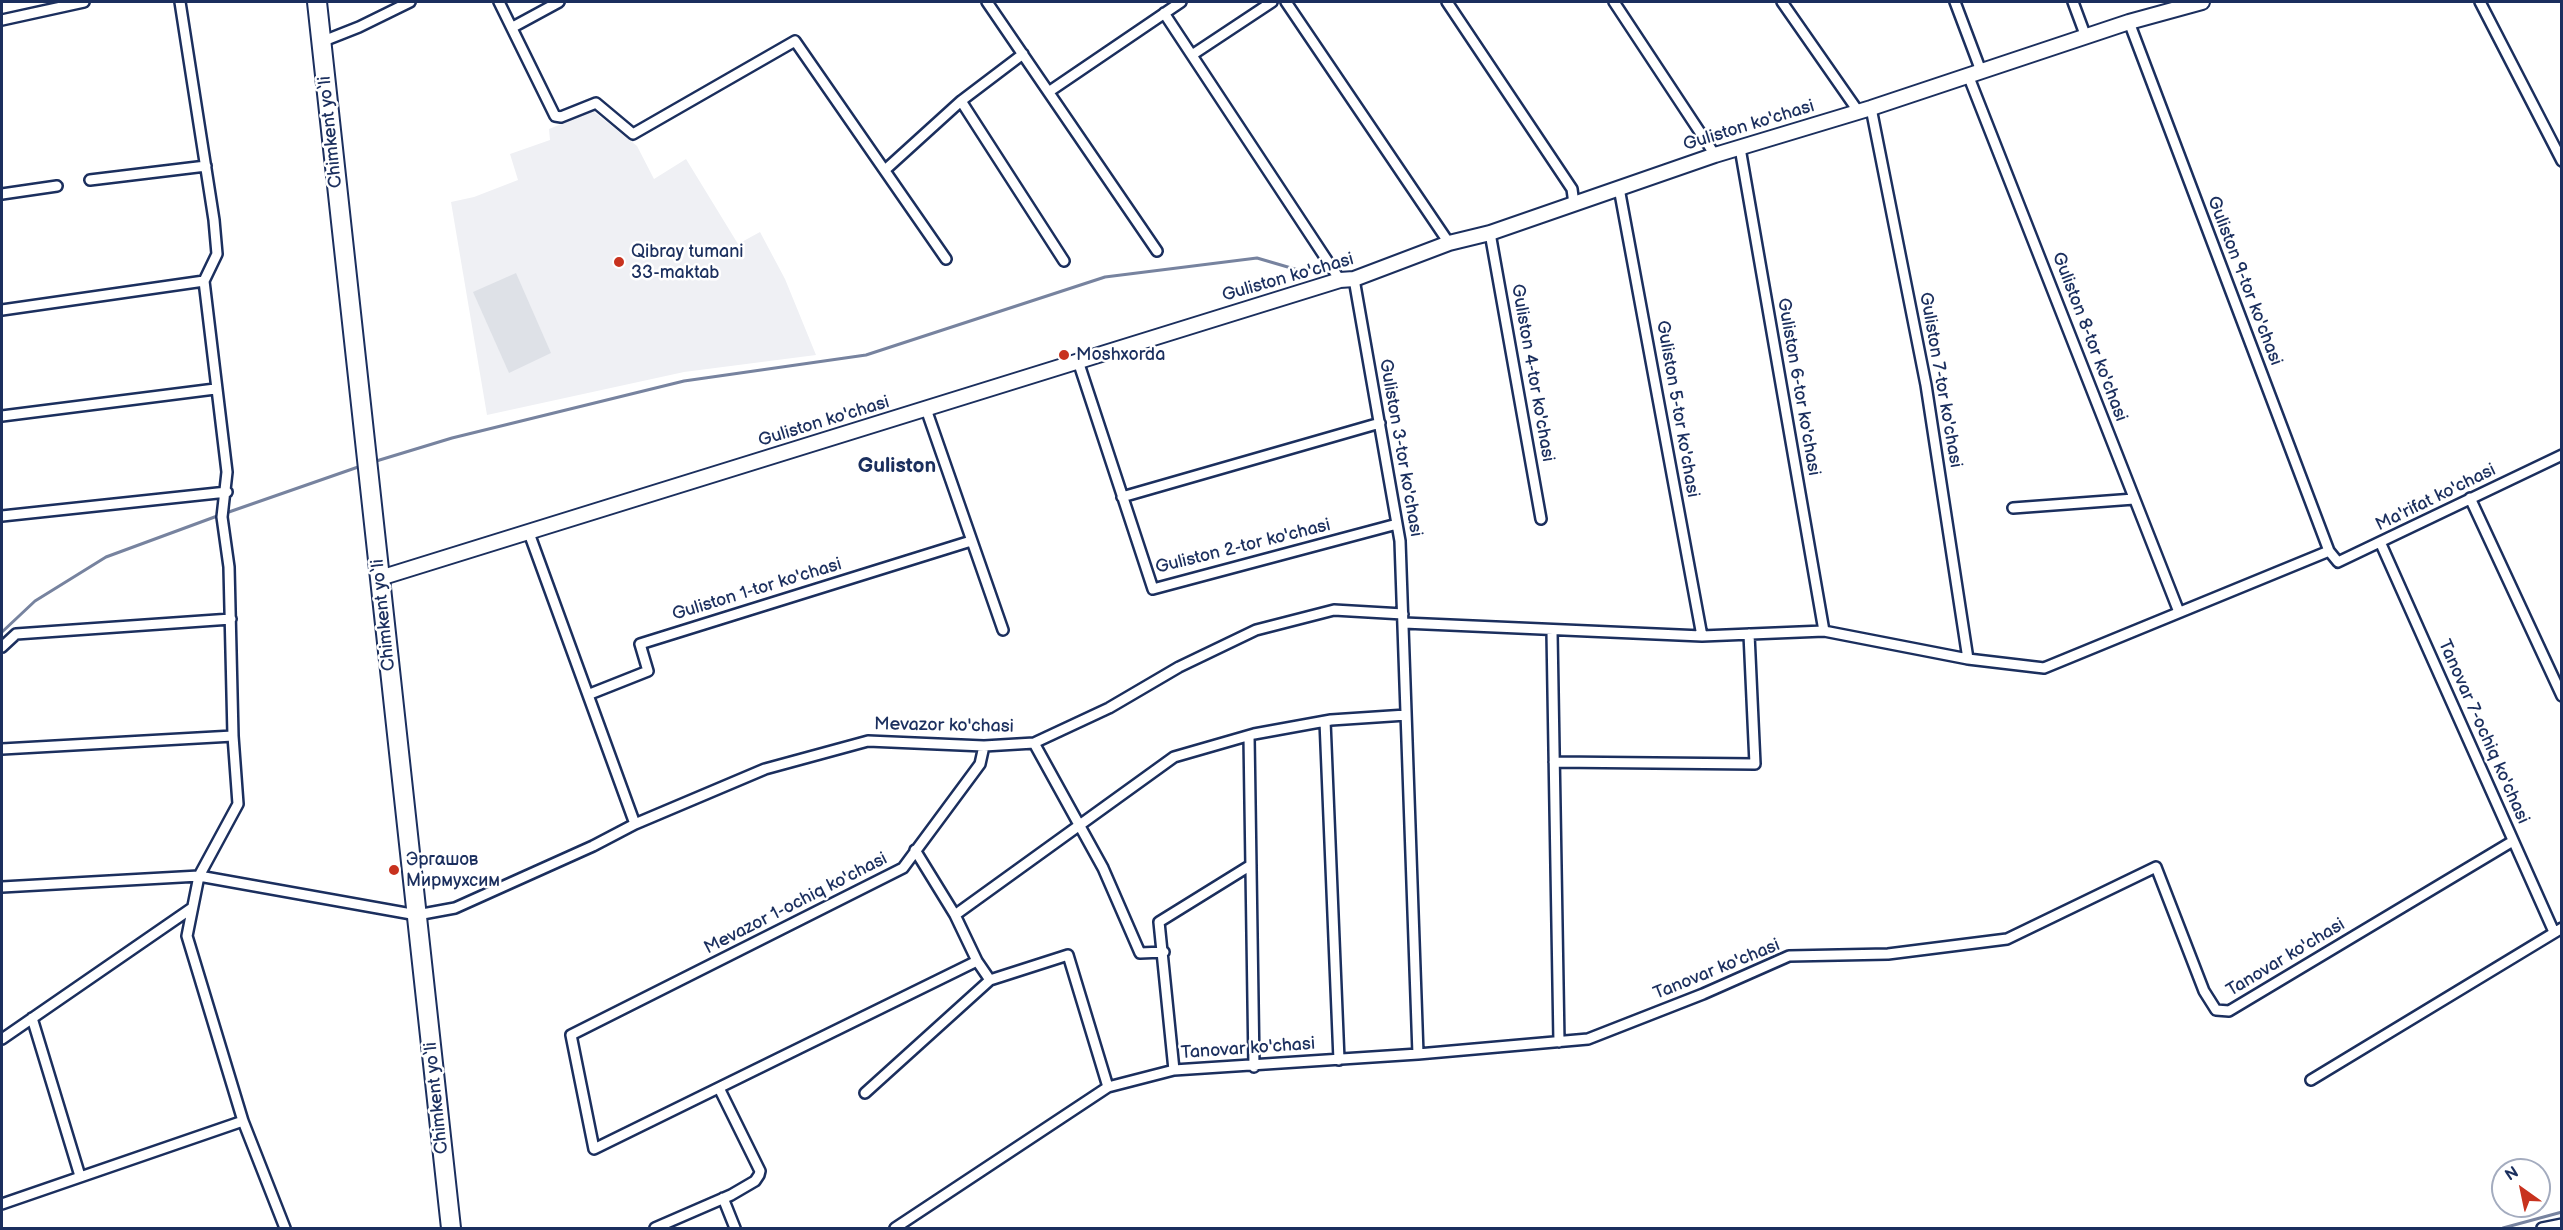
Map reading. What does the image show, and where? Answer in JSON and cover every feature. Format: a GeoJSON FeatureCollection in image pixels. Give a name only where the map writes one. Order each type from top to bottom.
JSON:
{"type":"FeatureCollection","features":[{"type":"Feature","properties":{"kind":"highway","name":"Chimkent yo‘li"},"geometry":{"type":"LineString","coordinates":[[317,2],[451,1228]]}},
{"type":"Feature","properties":{"kind":"main road","name":"Guliston ko'chasi"},"geometry":{"type":"LineString","coordinates":[[380,578],[1340,280],[1354,279],[1449,243],[1490,233],[1714,155],[1865,109],[2129,22],[2202,2]]}},
{"type":"Feature","properties":{"kind":"street"},"geometry":{"type":"LineString","coordinates":[[2,20],[84,2]]}},
{"type":"Feature","properties":{"kind":"street"},"geometry":{"type":"LineString","coordinates":[[180,2],[206,166],[217,254],[204,281],[215,389],[225,449],[226,492],[222,517],[229,567],[233,736],[238,804],[199,876],[187,936],[243,1121],[285,1228]]}},
{"type":"Feature","properties":{"kind":"street"},"geometry":{"type":"LineString","coordinates":[[321,42],[359,27],[410,2]]}},
{"type":"Feature","properties":{"kind":"street"},"geometry":{"type":"LineString","coordinates":[[499,2],[555,116],[561,117],[596,103],[633,134],[795,41],[946,259]]}},
{"type":"Feature","properties":{"kind":"street"},"geometry":{"type":"LineString","coordinates":[[513,27],[559,2]]}},
{"type":"Feature","properties":{"kind":"street"},"geometry":{"type":"LineString","coordinates":[[987,2],[1050,91],[1157,252]]}},
{"type":"Feature","properties":{"kind":"street"},"geometry":{"type":"LineString","coordinates":[[1050,91],[1181,2]]}},
{"type":"Feature","properties":{"kind":"street"},"geometry":{"type":"LineString","coordinates":[[1192,55],[1272,2]]}},
{"type":"Feature","properties":{"kind":"street"},"geometry":{"type":"LineString","coordinates":[[1286,2],[1449,243]]}},
{"type":"Feature","properties":{"kind":"street"},"geometry":{"type":"LineString","coordinates":[[1447,2],[1572,189],[1574,204]]}},
{"type":"Feature","properties":{"kind":"street"},"geometry":{"type":"LineString","coordinates":[[1614,2],[1714,155]]}},
{"type":"Feature","properties":{"kind":"street"},"geometry":{"type":"LineString","coordinates":[[1782,2],[1865,109]]}},
{"type":"Feature","properties":{"kind":"street","name":"Guliston 8-tor ko'chasi"},"geometry":{"type":"LineString","coordinates":[[1955,2],[1974,73],[2134,499],[2179,612]]}},
{"type":"Feature","properties":{"kind":"street"},"geometry":{"type":"LineString","coordinates":[[2073,2],[2086,37]]}},
{"type":"Feature","properties":{"kind":"street"},"geometry":{"type":"LineString","coordinates":[[2480,2],[2562,161]]}},
{"type":"Feature","properties":{"kind":"street"},"geometry":{"type":"LineString","coordinates":[[1164,13],[1340,280]]}},
{"type":"Feature","properties":{"kind":"street","name":"Guliston 9-tor ko'chasi"},"geometry":{"type":"LineString","coordinates":[[2129,22],[2329,551]]}},
{"type":"Feature","properties":{"kind":"street"},"geometry":{"type":"LineString","coordinates":[[885,170],[960,101],[1023,54]]}},
{"type":"Feature","properties":{"kind":"street"},"geometry":{"type":"LineString","coordinates":[[960,101],[1064,261]]}},
{"type":"Feature","properties":{"kind":"street","name":"Guliston 7-tor ko'chasi"},"geometry":{"type":"LineString","coordinates":[[1865,109],[1926,385],[1968,659]]}},
{"type":"Feature","properties":{"kind":"street","name":"Guliston 6-tor ko'chasi"},"geometry":{"type":"LineString","coordinates":[[1740,148],[1824,632]]}},
{"type":"Feature","properties":{"kind":"street"},"geometry":{"type":"LineString","coordinates":[[90,180],[206,166]]}},
{"type":"Feature","properties":{"kind":"street"},"geometry":{"type":"LineString","coordinates":[[2,194],[57,186]]}},
{"type":"Feature","properties":{"kind":"street","name":"Guliston 5-tor ko'chasi"},"geometry":{"type":"LineString","coordinates":[[1619,188],[1702,636]]}},
{"type":"Feature","properties":{"kind":"street","name":"Guliston 4-tor ko'chasi"},"geometry":{"type":"LineString","coordinates":[[1490,233],[1541,519]]}},
{"type":"Feature","properties":{"kind":"street","name":"Guliston 3-tor ko'chasi"},"geometry":{"type":"LineString","coordinates":[[1354,279],[1397,524],[1403,619],[1418,1054]]}},
{"type":"Feature","properties":{"kind":"street"},"geometry":{"type":"LineString","coordinates":[[2,310],[204,281]]}},
{"type":"Feature","properties":{"kind":"street","name":"Guliston 2-tor ko'chasi"},"geometry":{"type":"LineString","coordinates":[[1078,361],[1153,589],[1397,524]]}},
{"type":"Feature","properties":{"kind":"street"},"geometry":{"type":"LineString","coordinates":[[2,416],[215,389]]}},
{"type":"Feature","properties":{"kind":"street"},"geometry":{"type":"LineString","coordinates":[[926,409],[1003,630]]}},
{"type":"Feature","properties":{"kind":"street"},"geometry":{"type":"LineString","coordinates":[[1122,497],[1380,423]]}},
{"type":"Feature","properties":{"kind":"street","name":"Ma'rifat ko'chasi"},"geometry":{"type":"LineString","coordinates":[[2329,551],[2338,562],[2381,544],[2470,498],[2562,455]]}},
{"type":"Feature","properties":{"kind":"street"},"geometry":{"type":"LineString","coordinates":[[2,516],[226,492]]}},
{"type":"Feature","properties":{"kind":"street"},"geometry":{"type":"LineString","coordinates":[[2470,498],[2562,696]]}},
{"type":"Feature","properties":{"kind":"street"},"geometry":{"type":"LineString","coordinates":[[2013,508],[2134,499]]}},
{"type":"Feature","properties":{"kind":"street"},"geometry":{"type":"LineString","coordinates":[[529,533],[590,694],[635,824]]}},
{"type":"Feature","properties":{"kind":"street","name":"Guliston 1-tor ko'chasi"},"geometry":{"type":"LineString","coordinates":[[590,694],[648,671],[640,644],[971,541]]}},
{"type":"Feature","properties":{"kind":"street","name":"Tanovar 7-ochiq ko'chasi"},"geometry":{"type":"LineString","coordinates":[[2381,544],[2513,841],[2558,930]]}},
{"type":"Feature","properties":{"kind":"street","name":"Mevazor ko'chasi"},"geometry":{"type":"LineString","coordinates":[[417,915],[455,908],[593,846],[635,824],[765,769],[868,741],[984,746],[1034,743],[1109,708],[1179,667],[1257,630],[1334,610],[1403,619],[1552,632],[1702,636],[1824,632],[1968,659],[2044,668],[2329,551]]}},
{"type":"Feature","properties":{"kind":"street"},"geometry":{"type":"LineString","coordinates":[[2,647],[16,634],[231,619]]}},
{"type":"Feature","properties":{"kind":"street"},"geometry":{"type":"LineString","coordinates":[[1552,632],[1559,1042]]}},
{"type":"Feature","properties":{"kind":"street"},"geometry":{"type":"LineString","coordinates":[[1554,762],[1755,764],[1749,634]]}},
{"type":"Feature","properties":{"kind":"street"},"geometry":{"type":"LineString","coordinates":[[955,915],[1174,756],[1249,736],[1325,721],[1406,715]]}},
{"type":"Feature","properties":{"kind":"street"},"geometry":{"type":"LineString","coordinates":[[1325,721],[1339,1060]]}},
{"type":"Feature","properties":{"kind":"street"},"geometry":{"type":"LineString","coordinates":[[2,749],[233,736]]}},
{"type":"Feature","properties":{"kind":"street"},"geometry":{"type":"LineString","coordinates":[[1249,736],[1254,1067]]}},
{"type":"Feature","properties":{"kind":"street"},"geometry":{"type":"LineString","coordinates":[[1034,743],[1122,908],[1140,953],[1164,952]]}},
{"type":"Feature","properties":{"kind":"street","name":"Mevazor 1-ochiq ko'chasi"},"geometry":{"type":"LineString","coordinates":[[719,1088],[594,1149],[571,1035],[903,868],[980,764],[984,746]]}},
{"type":"Feature","properties":{"kind":"street","name":"Tanovar ko'chasi"},"geometry":{"type":"LineString","coordinates":[[895,1228],[1108,1087],[1174,1071],[1254,1067],[1588,1040],[1703,994],[1789,956],[1888,954],[2007,939],[2156,867],[2204,992],[2216,1010],[2229,1011],[2513,841]]}},
{"type":"Feature","properties":{"kind":"street"},"geometry":{"type":"LineString","coordinates":[[915,850],[955,915],[977,962],[990,980]]}},
{"type":"Feature","properties":{"kind":"street"},"geometry":{"type":"LineString","coordinates":[[1174,1071],[1164,952],[1159,922],[1251,865]]}},
{"type":"Feature","properties":{"kind":"street"},"geometry":{"type":"LineString","coordinates":[[2,887],[199,876],[417,915]]}},
{"type":"Feature","properties":{"kind":"street"},"geometry":{"type":"LineString","coordinates":[[2,1039],[192,908]]}},
{"type":"Feature","properties":{"kind":"street"},"geometry":{"type":"LineString","coordinates":[[2311,1080],[2558,930]]}},
{"type":"Feature","properties":{"kind":"street"},"geometry":{"type":"LineString","coordinates":[[866,1093],[990,980],[1068,955],[1108,1087]]}},
{"type":"Feature","properties":{"kind":"street"},"geometry":{"type":"LineString","coordinates":[[654,1228],[723,1198],[755,1181],[760,1171],[719,1088],[977,962]]}},
{"type":"Feature","properties":{"kind":"street"},"geometry":{"type":"LineString","coordinates":[[32,1018],[80,1176]]}},
{"type":"Feature","properties":{"kind":"street"},"geometry":{"type":"LineString","coordinates":[[2,1204],[243,1121]]}},
{"type":"Feature","properties":{"kind":"street"},"geometry":{"type":"LineString","coordinates":[[723,1198],[735,1228]]}},
{"type":"Feature","properties":{"kind":"street"},"geometry":{"type":"LineString","coordinates":[[2542,1228],[2559,1226]]}},
{"type":"Feature","properties":{"kind":"shaded area","name":"Qibray tumani 33-maktab"},"geometry":{"type":"Polygon","coordinates":[[[593,111],[637,146],[654,179],[686,159],[738,244],[760,232],[785,279],[816,355],[684,372],[487,415],[451,202],[474,197],[518,180],[510,154],[550,140],[549,129],[593,111]]]}},
{"type":"Feature","properties":{"kind":"shaded area"},"geometry":{"type":"Polygon","coordinates":[[[516,273],[551,353],[509,373],[473,292],[516,273]]]}},
{"type":"Feature","properties":{"kind":"waterway"},"geometry":{"type":"LineString","coordinates":[[373,462],[452,438],[684,381],[866,355],[1105,277],[1257,258],[1298,270]]}},
{"type":"Feature","properties":{"kind":"waterway"},"geometry":{"type":"LineString","coordinates":[[226,513],[361,466]]}},
{"type":"Feature","properties":{"kind":"waterway"},"geometry":{"type":"LineString","coordinates":[[2,632],[35,601],[106,557],[220,515]]}},
{"type":"Feature","properties":{"kind":"waterway"},"geometry":{"type":"LineString","coordinates":[[2503,1228],[2562,1212]]}},
{"type":"Feature","properties":{"kind":"place","name":"Qibray tumani 33-maktab"},"geometry":{"type":"Point","coordinates":[619,262]}},
{"type":"Feature","properties":{"kind":"place","name":"Moshxorda"},"geometry":{"type":"Point","coordinates":[1064,355]}},
{"type":"Feature","properties":{"kind":"place","name":"Эргашов Мирмухсим"},"geometry":{"type":"Point","coordinates":[394,870]}},
{"type":"Feature","properties":{"kind":"district","name":"Guliston"},"geometry":{"type":"Point","coordinates":[897,467]}}]}
